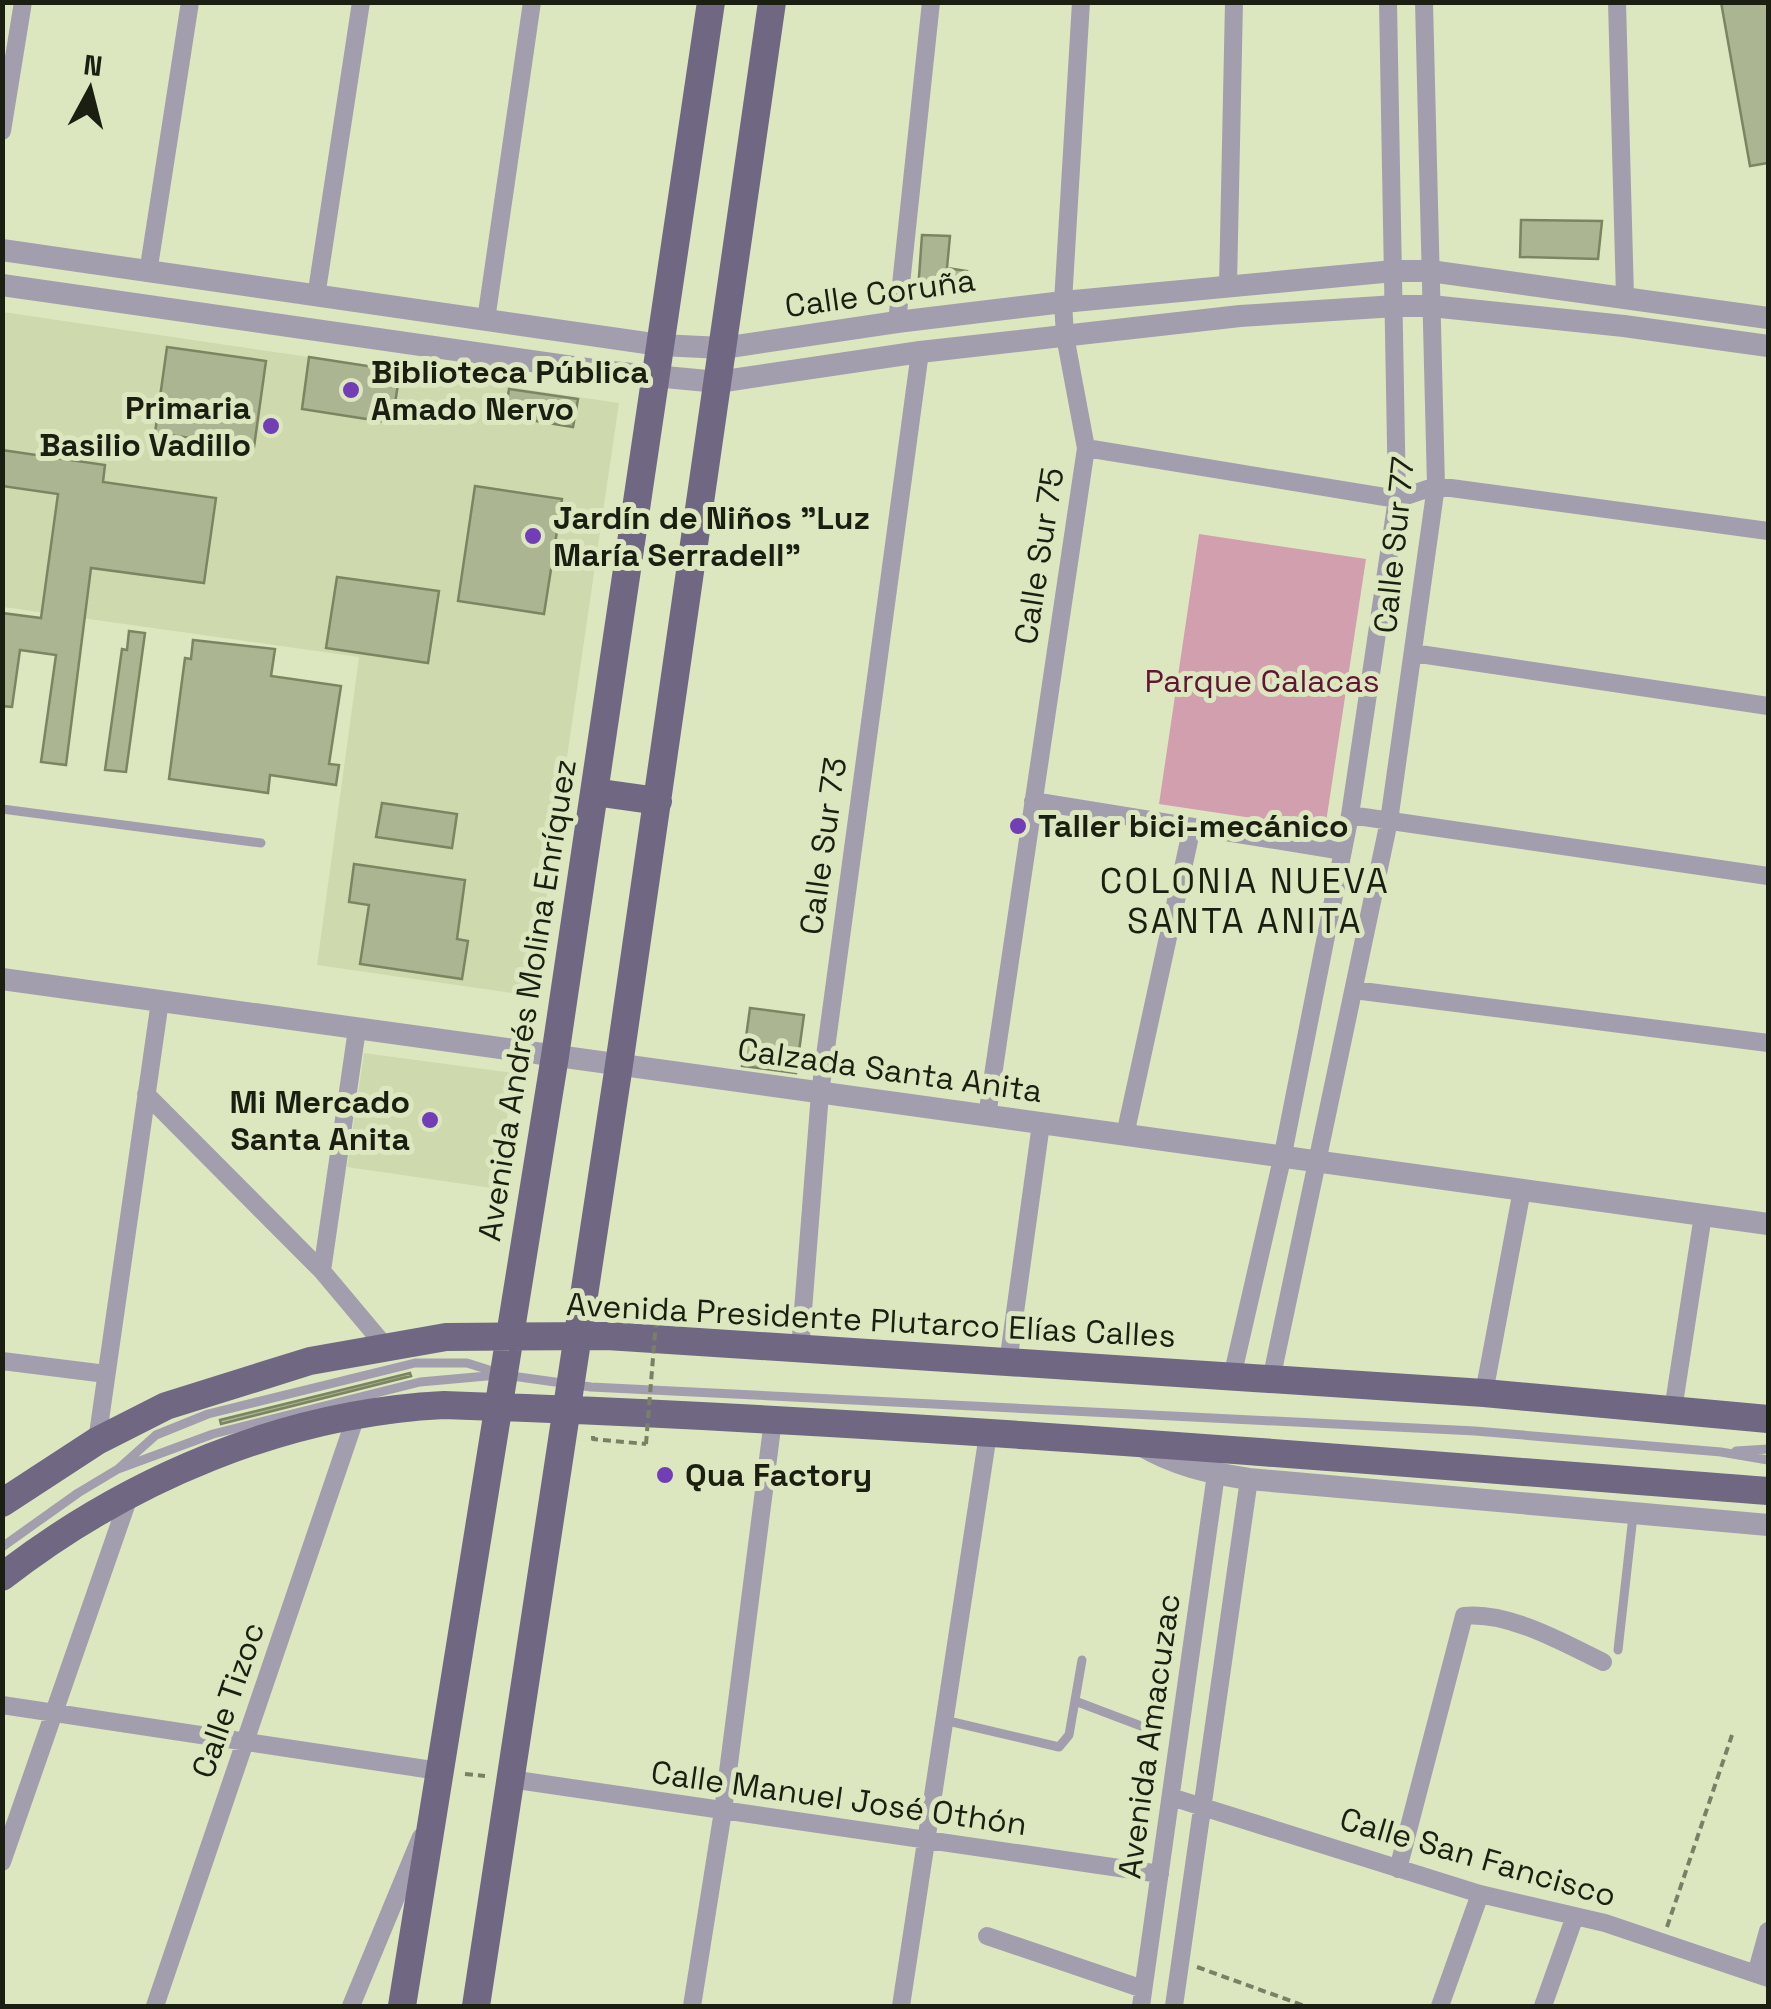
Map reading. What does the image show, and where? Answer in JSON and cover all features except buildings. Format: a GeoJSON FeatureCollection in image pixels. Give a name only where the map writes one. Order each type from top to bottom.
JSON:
{"type":"FeatureCollection","features":[{"type":"Feature","properties":{"kind":"main road","name":"Avenida Andrés Molina Enríquez"},"geometry":{"type":"LineString","coordinates":[[402,2006],[506,1374],[711,2]]}},
{"type":"Feature","properties":{"kind":"main road"},"geometry":{"type":"LineString","coordinates":[[476,2006],[658,801],[772,2]]}},
{"type":"Feature","properties":{"kind":"main road"},"geometry":{"type":"LineString","coordinates":[[594,792],[658,801]]}},
{"type":"Feature","properties":{"kind":"main road","name":"Avenida Presidente Plutarco Elías Calles"},"geometry":{"type":"LineString","coordinates":[[2,1503],[97,1441],[166,1406],[310,1360],[446,1337],[576,1335],[800,1349],[1484,1394],[1768,1420]]}},
{"type":"Feature","properties":{"kind":"main road"},"geometry":{"type":"LineString","coordinates":[[2,1577],[124,1482],[357,1413],[444,1405],[500,1407],[567,1397],[773,1420],[1136,1442],[1768,1490]]}},
{"type":"Feature","properties":{"kind":"street"},"geometry":{"type":"LineString","coordinates":[[2,131],[22,2]]}},
{"type":"Feature","properties":{"kind":"street"},"geometry":{"type":"LineString","coordinates":[[148,273],[190,2]]}},
{"type":"Feature","properties":{"kind":"street"},"geometry":{"type":"LineString","coordinates":[[316,296],[361,2]]}},
{"type":"Feature","properties":{"kind":"street"},"geometry":{"type":"LineString","coordinates":[[486,320],[532,2]]}},
{"type":"Feature","properties":{"kind":"street"},"geometry":{"type":"LineString","coordinates":[[897,322],[931,2]]}},
{"type":"Feature","properties":{"kind":"street","name":"Calle Sur 75"},"geometry":{"type":"LineString","coordinates":[[986,1116],[1086,448],[1065,336],[1063,302],[1081,2]]}},
{"type":"Feature","properties":{"kind":"street"},"geometry":{"type":"LineString","coordinates":[[1228,286],[1234,2]]}},
{"type":"Feature","properties":{"kind":"street","name":"Calle Sur 77"},"geometry":{"type":"LineString","coordinates":[[1232,1377],[1282,1159],[1350,815],[1396,499],[1396,306],[1388,2]]}},
{"type":"Feature","properties":{"kind":"street","name":"Calle Sur 77"},"geometry":{"type":"LineString","coordinates":[[1271,1380],[1389,821],[1436,486],[1424,2]]}},
{"type":"Feature","properties":{"kind":"street"},"geometry":{"type":"LineString","coordinates":[[1617,2],[1625,297]]}},
{"type":"Feature","properties":{"kind":"street","name":"Calle Coruña"},"geometry":{"type":"LineString","coordinates":[[2,250],[660,345],[723,348],[1063,302],[1394,271],[1430,271],[1768,318]]}},
{"type":"Feature","properties":{"kind":"street","name":"Calle Coruña"},"geometry":{"type":"LineString","coordinates":[[2,286],[655,378],[718,382],[920,352],[1240,316],[1396,306],[1431,306],[1624,326],[1768,346]]}},
{"type":"Feature","properties":{"kind":"street","name":"Calle Sur 73"},"geometry":{"type":"LineString","coordinates":[[800,1349],[820,1092],[920,352]]}},
{"type":"Feature","properties":{"kind":"street"},"geometry":{"type":"LineString","coordinates":[[1086,448],[1396,499],[1436,486],[1768,530]]}},
{"type":"Feature","properties":{"kind":"street"},"geometry":{"type":"LineString","coordinates":[[1413,653],[1768,706]]}},
{"type":"Feature","properties":{"kind":"street"},"geometry":{"type":"LineString","coordinates":[[1033,802],[1343,851]]}},
{"type":"Feature","properties":{"kind":"street"},"geometry":{"type":"LineString","coordinates":[[1350,815],[1768,876]]}},
{"type":"Feature","properties":{"kind":"street"},"geometry":{"type":"LineString","coordinates":[[1124,1135],[1192,827]]}},
{"type":"Feature","properties":{"kind":"street","name":"Calzada Santa Anita"},"geometry":{"type":"LineString","coordinates":[[2,980],[1768,1224]]}},
{"type":"Feature","properties":{"kind":"street"},"geometry":{"type":"LineString","coordinates":[[1354,990],[1768,1042]]}},
{"type":"Feature","properties":{"kind":"street"},"geometry":{"type":"LineString","coordinates":[[97,1441],[160,1001]]}},
{"type":"Feature","properties":{"kind":"street"},"geometry":{"type":"LineString","coordinates":[[322,1272],[357,1029]]}},
{"type":"Feature","properties":{"kind":"street"},"geometry":{"type":"LineString","coordinates":[[146,1094],[322,1272],[385,1346]]}},
{"type":"Feature","properties":{"kind":"street"},"geometry":{"type":"LineString","coordinates":[[1008,1363],[1041,1124]]}},
{"type":"Feature","properties":{"kind":"street"},"geometry":{"type":"LineString","coordinates":[[1484,1394],[1522,1190]]}},
{"type":"Feature","properties":{"kind":"street"},"geometry":{"type":"LineString","coordinates":[[1673,1410],[1703,1215]]}},
{"type":"Feature","properties":{"kind":"street"},"geometry":{"type":"LineString","coordinates":[[2,1360],[106,1374]]}},
{"type":"Feature","properties":{"kind":"street","name":"Calle Tizoc"},"geometry":{"type":"LineString","coordinates":[[155,2006],[357,1413]]}},
{"type":"Feature","properties":{"kind":"street"},"geometry":{"type":"LineString","coordinates":[[692,2006],[723,1812],[773,1420]]}},
{"type":"Feature","properties":{"kind":"street"},"geometry":{"type":"LineString","coordinates":[[901,2006],[988,1434]]}},
{"type":"Feature","properties":{"kind":"street"},"geometry":{"type":"LineString","coordinates":[[1136,1442],[1164,1459],[1248,1480],[1768,1525]]}},
{"type":"Feature","properties":{"kind":"street","name":"Avenida Amacuzac"},"geometry":{"type":"LineString","coordinates":[[1142,1998],[1216,1474]]}},
{"type":"Feature","properties":{"kind":"street","name":"Avenida Amacuzac"},"geometry":{"type":"LineString","coordinates":[[1174,2006],[1248,1480]]}},
{"type":"Feature","properties":{"kind":"street"},"geometry":{"type":"LineString","coordinates":[[2,1862],[54,1714],[124,1482]]}},
{"type":"Feature","properties":{"kind":"street"},"geometry":{"type":"LineString","coordinates":[[1398,1869],[1464,1616],[1476,1614],[1531,1628],[1610,1656]]}},
{"type":"Feature","properties":{"kind":"street"},"geometry":{"type":"LineString","coordinates":[[2,1705],[440,1771]]}},
{"type":"Feature","properties":{"kind":"street","name":"Calle Manuel José Othón"},"geometry":{"type":"LineString","coordinates":[[510,1779],[1160,1874]]}},
{"type":"Feature","properties":{"kind":"street","name":"Calle San Fancisco"},"geometry":{"type":"LineString","coordinates":[[1171,1797],[1480,1894],[1662,1941],[1762,1976]]}},
{"type":"Feature","properties":{"kind":"street"},"geometry":{"type":"LineString","coordinates":[[351,2006],[434,1804]]}},
{"type":"Feature","properties":{"kind":"street"},"geometry":{"type":"LineString","coordinates":[[1440,2006],[1480,1894]]}},
{"type":"Feature","properties":{"kind":"street"},"geometry":{"type":"LineString","coordinates":[[1543,2006],[1575,1916]]}},
{"type":"Feature","properties":{"kind":"street"},"geometry":{"type":"LineString","coordinates":[[1762,1976],[1768,1931]]}},
{"type":"Feature","properties":{"kind":"street"},"geometry":{"type":"LineString","coordinates":[[987,1936],[1142,1998]]}},
{"type":"Feature","properties":{"kind":"lane"},"geometry":{"type":"LineString","coordinates":[[2,809],[261,843]]}},
{"type":"Feature","properties":{"kind":"lane"},"geometry":{"type":"LineString","coordinates":[[124,1482],[156,1435],[208,1414],[414,1363],[468,1363],[567,1397],[1475,1431],[1720,1452],[1768,1460]]}},
{"type":"Feature","properties":{"kind":"lane"},"geometry":{"type":"LineString","coordinates":[[2,1547],[78,1493],[124,1482],[213,1434],[420,1382],[506,1374]]}},
{"type":"Feature","properties":{"kind":"lane"},"geometry":{"type":"LineString","coordinates":[[1720,1452],[1768,1449]]}},
{"type":"Feature","properties":{"kind":"lane"},"geometry":{"type":"LineString","coordinates":[[1610,1656],[1633,1514]]}},
{"type":"Feature","properties":{"kind":"lane"},"geometry":{"type":"LineString","coordinates":[[944,1720],[1059,1747],[1069,1735],[1082,1660]]}},
{"type":"Feature","properties":{"kind":"lane"},"geometry":{"type":"LineString","coordinates":[[1075,1701],[1149,1729]]}},
{"type":"Feature","properties":{"kind":"path"},"geometry":{"type":"LineString","coordinates":[[593,1439],[646,1444],[656,1321]]}},
{"type":"Feature","properties":{"kind":"path"},"geometry":{"type":"LineString","coordinates":[[1662,1941],[1732,1735]]}},
{"type":"Feature","properties":{"kind":"path"},"geometry":{"type":"LineString","coordinates":[[440,1771],[510,1779]]}},
{"type":"Feature","properties":{"kind":"path"},"geometry":{"type":"LineString","coordinates":[[1180,1960],[1305,2006]]}},
{"type":"Feature","properties":{"kind":"shaded area"},"geometry":{"type":"Polygon","coordinates":[[[3,312],[309,357],[302,409],[391,423],[400,371],[619,403],[532,996],[317,965],[359,657],[3,607],[3,312]]]}},
{"type":"Feature","properties":{"kind":"shaded area","name":"Mi Mercado Santa Anita"},"geometry":{"type":"Polygon","coordinates":[[[364,1053],[513,1073],[498,1189],[347,1167],[364,1053]]]}},
{"type":"Feature","properties":{"kind":"green space","name":"Parque Calacas"},"geometry":{"type":"Polygon","coordinates":[[[1199,534],[1366,559],[1325,829],[1159,804],[1199,534]]]}},
{"type":"Feature","properties":{"kind":"place","name":"Biblioteca Pública Amado Nervo"},"geometry":{"type":"Point","coordinates":[351,390]}},
{"type":"Feature","properties":{"kind":"place","name":"Primaria Basilio Vadillo"},"geometry":{"type":"Point","coordinates":[271,426]}},
{"type":"Feature","properties":{"kind":"place","name":"Jardín de Niños \"Luz María Serradell\""},"geometry":{"type":"Point","coordinates":[533,536]}},
{"type":"Feature","properties":{"kind":"place","name":"Taller bici-mecánico"},"geometry":{"type":"Point","coordinates":[1018,826]}},
{"type":"Feature","properties":{"kind":"place","name":"Mi Mercado Santa Anita"},"geometry":{"type":"Point","coordinates":[430,1120]}},
{"type":"Feature","properties":{"kind":"place","name":"Qua Factory"},"geometry":{"type":"Point","coordinates":[665,1475]}},
{"type":"Feature","properties":{"kind":"district","name":"COLONIA NUEVA SANTA ANITA"},"geometry":{"type":"Point","coordinates":[1245,901]}}]}
